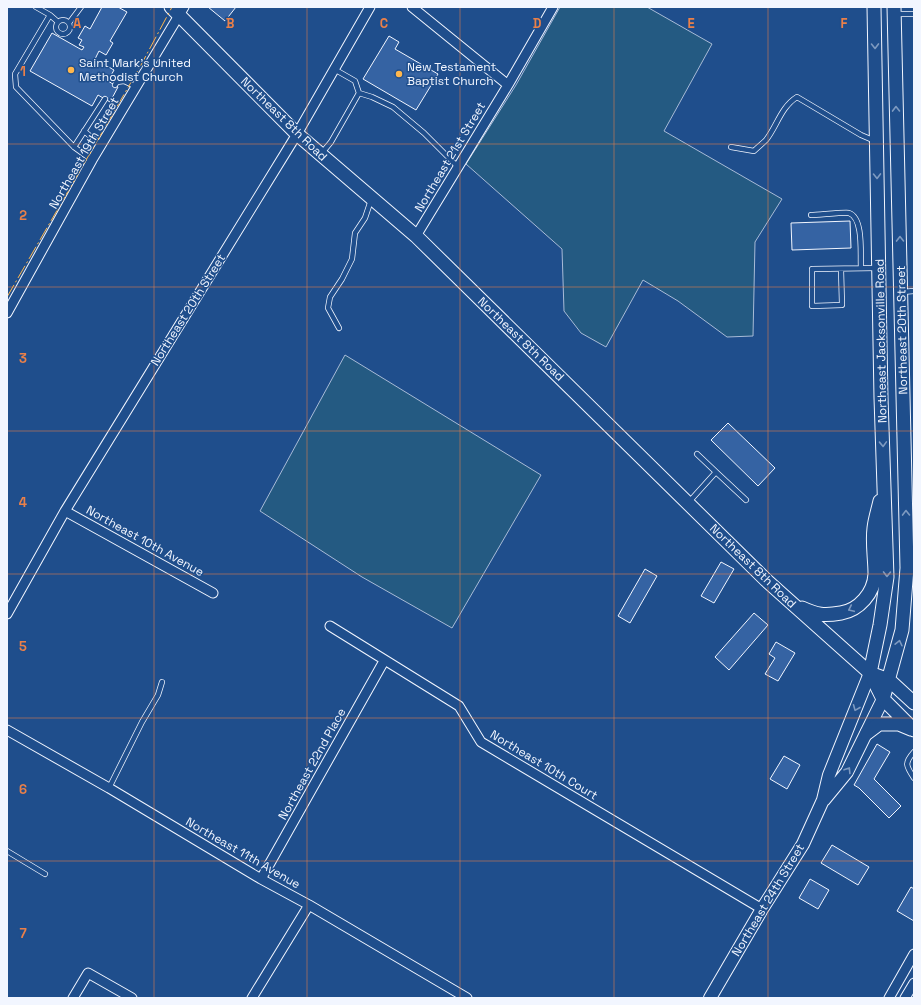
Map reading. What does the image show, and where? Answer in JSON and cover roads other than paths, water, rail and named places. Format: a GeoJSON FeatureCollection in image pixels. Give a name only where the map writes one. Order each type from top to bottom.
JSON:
{"type":"FeatureCollection","features":[{"type":"Feature","properties":{"kind":"main road","name":"Northeast Jacksonville Road"},"geometry":{"type":"LineString","coordinates":[[870,673],[880,625],[887,577],[874,7]]}},
{"type":"Feature","properties":{"kind":"main road","name":"Northeast 8th Road"},"geometry":{"type":"LineString","coordinates":[[178,10],[297,134],[416,236],[789,601],[870,673],[889,680]]}},
{"type":"Feature","properties":{"kind":"main road","name":"Northeast 20th Street"},"geometry":{"type":"LineString","coordinates":[[883,699],[902,630],[907,568],[908,292],[894,10]]}},
{"type":"Feature","properties":{"kind":"main road"},"geometry":{"type":"LineString","coordinates":[[880,293],[908,292]]}},
{"type":"Feature","properties":{"kind":"main road"},"geometry":{"type":"LineString","coordinates":[[789,601],[819,615],[829,615],[852,610],[866,597],[875,576],[874,528],[884,483]]}},
{"type":"Feature","properties":{"kind":"main road","name":"Northeast 8th Road"},"geometry":{"type":"LineString","coordinates":[[870,673],[883,699]]}},
{"type":"Feature","properties":{"kind":"main road"},"geometry":{"type":"LineString","coordinates":[[889,680],[914,703]]}},
{"type":"Feature","properties":{"kind":"main road"},"geometry":{"type":"LineString","coordinates":[[883,699],[914,730]]}},
{"type":"Feature","properties":{"kind":"main road"},"geometry":{"type":"LineString","coordinates":[[867,733],[879,724],[899,724],[914,730]]}},
{"type":"Feature","properties":{"kind":"street","name":"Northeast 20th Street"},"geometry":{"type":"LineString","coordinates":[[7,614],[65,510],[297,134],[370,7]]}},
{"type":"Feature","properties":{"kind":"street"},"geometry":{"type":"LineString","coordinates":[[412,7],[508,85]]}},
{"type":"Feature","properties":{"kind":"street","name":"Northeast 21st Street"},"geometry":{"type":"LineString","coordinates":[[416,236],[508,85],[553,7]]}},
{"type":"Feature","properties":{"kind":"street","name":"Northeast 19th Street"},"geometry":{"type":"LineString","coordinates":[[7,313],[92,160],[137,87],[178,10]]}},
{"type":"Feature","properties":{"kind":"street","name":"Northeast 10th Avenue"},"geometry":{"type":"LineString","coordinates":[[65,510],[213,593]]}},
{"type":"Feature","properties":{"kind":"street","name":"Northeast 10th Court"},"geometry":{"type":"LineString","coordinates":[[330,626],[384,661],[459,706],[481,742],[762,909]]}},
{"type":"Feature","properties":{"kind":"street","name":"Northeast 22nd Place"},"geometry":{"type":"LineString","coordinates":[[261,879],[384,661]]}},
{"type":"Feature","properties":{"kind":"street","name":"Northeast 24th Street"},"geometry":{"type":"LineString","coordinates":[[710,998],[762,909],[803,844],[823,800],[828,775],[870,673]]}},
{"type":"Feature","properties":{"kind":"street","name":"Northeast 24th Street"},"geometry":{"type":"LineString","coordinates":[[823,800],[847,772],[883,699]]}},
{"type":"Feature","properties":{"kind":"street","name":"Northeast 11th Avenue"},"geometry":{"type":"LineString","coordinates":[[7,730],[109,788],[261,879],[309,905],[467,998]]}},
{"type":"Feature","properties":{"kind":"street"},"geometry":{"type":"LineString","coordinates":[[252,998],[309,905]]}},
{"type":"Feature","properties":{"kind":"street"},"geometry":{"type":"LineString","coordinates":[[889,998],[914,954]]}},
{"type":"Feature","properties":{"kind":"street"},"geometry":{"type":"LineString","coordinates":[[73,998],[88,973],[132,998]]}},
{"type":"Feature","properties":{"kind":"street"},"geometry":{"type":"LineString","coordinates":[[905,998],[914,983]]}},
{"type":"Feature","properties":{"kind":"lane"},"geometry":{"type":"LineString","coordinates":[[36,7],[50,15],[58,22]]}},
{"type":"Feature","properties":{"kind":"lane"},"geometry":{"type":"LineString","coordinates":[[58,22],[56,31],[63,35],[69,32],[69,23],[80,7]]}},
{"type":"Feature","properties":{"kind":"lane"},"geometry":{"type":"LineString","coordinates":[[894,10],[914,14]]}},
{"type":"Feature","properties":{"kind":"lane"},"geometry":{"type":"LineString","coordinates":[[50,15],[14,74],[16,87],[74,147],[92,160]]}},
{"type":"Feature","properties":{"kind":"lane"},"geometry":{"type":"LineString","coordinates":[[58,22],[63,20],[69,23]]}},
{"type":"Feature","properties":{"kind":"lane"},"geometry":{"type":"LineString","coordinates":[[320,154],[331,142],[359,93],[355,81],[334,69]]}},
{"type":"Feature","properties":{"kind":"lane"},"geometry":{"type":"LineString","coordinates":[[115,85],[117,82],[124,82],[137,87]]}},
{"type":"Feature","properties":{"kind":"lane"},"geometry":{"type":"LineString","coordinates":[[359,93],[393,107],[424,133],[458,167]]}},
{"type":"Feature","properties":{"kind":"lane"},"geometry":{"type":"LineString","coordinates":[[731,147],[754,151],[766,140],[779,117],[791,101],[797,97],[861,135],[877,142]]}},
{"type":"Feature","properties":{"kind":"lane"},"geometry":{"type":"LineString","coordinates":[[74,147],[105,99]]}},
{"type":"Feature","properties":{"kind":"lane"},"geometry":{"type":"LineString","coordinates":[[84,131],[101,145]]}},
{"type":"Feature","properties":{"kind":"lane"},"geometry":{"type":"LineString","coordinates":[[339,328],[328,308],[330,297],[342,279],[352,259],[355,233],[365,218],[372,198]]}},
{"type":"Feature","properties":{"kind":"lane"},"geometry":{"type":"LineString","coordinates":[[811,215],[848,213],[854,218],[859,226],[861,268]]}},
{"type":"Feature","properties":{"kind":"lane"},"geometry":{"type":"LineString","coordinates":[[841,269],[842,305],[812,306],[812,269],[879,268]]}},
{"type":"Feature","properties":{"kind":"lane"},"geometry":{"type":"LineString","coordinates":[[697,454],[746,500]]}},
{"type":"Feature","properties":{"kind":"lane"},"geometry":{"type":"LineString","coordinates":[[688,502],[716,472]]}},
{"type":"Feature","properties":{"kind":"lane"},"geometry":{"type":"LineString","coordinates":[[109,788],[142,722],[158,695],[162,682]]}},
{"type":"Feature","properties":{"kind":"lane"},"geometry":{"type":"LineString","coordinates":[[914,752],[908,758],[907,763],[909,771],[914,778]]}},
{"type":"Feature","properties":{"kind":"lane"},"geometry":{"type":"LineString","coordinates":[[7,851],[45,874]]}},
{"type":"Feature","properties":{"kind":"place","name":"Saint Mark's United Methodist Church"},"geometry":{"type":"Point","coordinates":[71,70]}},
{"type":"Feature","properties":{"kind":"place","name":"New Testament Baptist Church"},"geometry":{"type":"Point","coordinates":[399,74]}}]}
